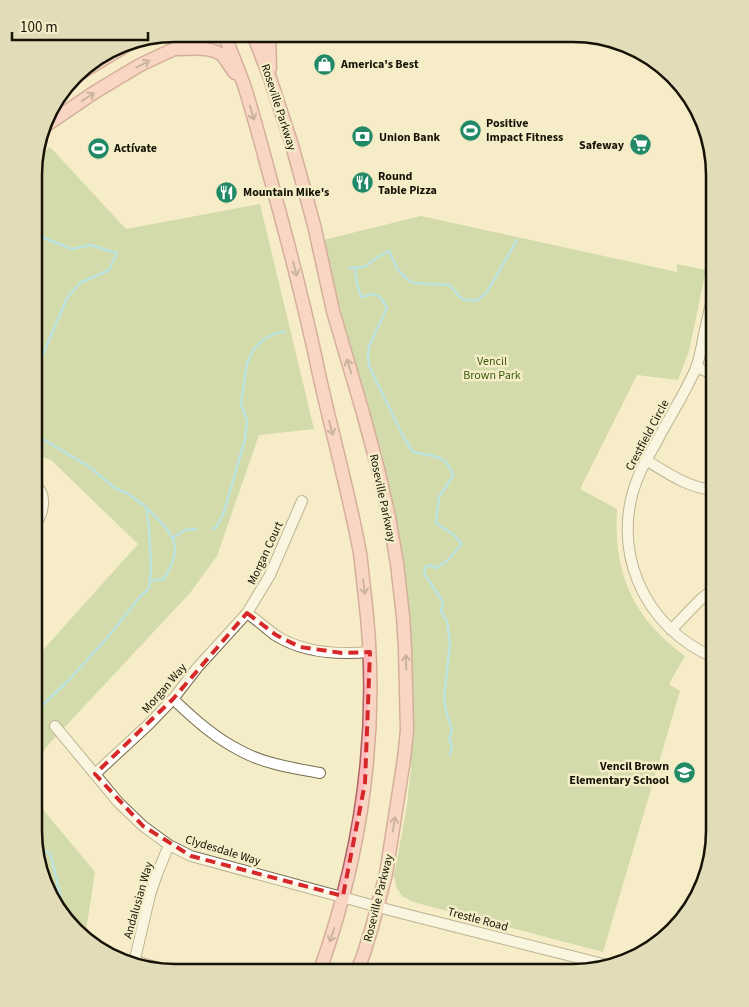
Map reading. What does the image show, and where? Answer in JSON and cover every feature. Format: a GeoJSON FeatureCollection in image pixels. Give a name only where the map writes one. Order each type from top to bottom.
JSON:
{"type":"FeatureCollection","features":[{"type":"Feature","properties":{"kind":"main road"},"geometry":{"type":"LineString","coordinates":[[55,119],[140,65],[188,42]]}},
{"type":"Feature","properties":{"kind":"main road"},"geometry":{"type":"LineString","coordinates":[[227,42],[244,86],[305,308],[360,556],[370,652],[371,702],[366,783],[357,834],[338,918],[322,964]]}},
{"type":"Feature","properties":{"kind":"main road","name":"Roseville Parkway"},"geometry":{"type":"LineString","coordinates":[[257,42],[292,145],[314,225],[333,311],[377,465],[389,517],[400,587],[405,649],[407,730],[404,759],[386,874],[359,964]]}},
{"type":"Feature","properties":{"kind":"main road"},"geometry":{"type":"LineString","coordinates":[[269,42],[270,78]]}},
{"type":"Feature","properties":{"kind":"main road"},"geometry":{"type":"LineString","coordinates":[[173,49],[207,49],[221,55],[244,86]]}},
{"type":"Feature","properties":{"kind":"street","name":"Crestfield Circle"},"geometry":{"type":"LineString","coordinates":[[706,323],[696,368],[688,386],[639,473],[630,501],[627,522],[630,558],[644,596],[656,614],[671,630],[687,643],[706,653]]}},
{"type":"Feature","properties":{"kind":"street"},"geometry":{"type":"LineString","coordinates":[[696,368],[706,372]]}},
{"type":"Feature","properties":{"kind":"street"},"geometry":{"type":"LineString","coordinates":[[646,460],[678,479],[693,486],[706,488]]}},
{"type":"Feature","properties":{"kind":"street"},"geometry":{"type":"LineString","coordinates":[[42,495],[42,513]]}},
{"type":"Feature","properties":{"kind":"street","name":"Morgan Court"},"geometry":{"type":"LineString","coordinates":[[247,613],[270,575],[302,501]]}},
{"type":"Feature","properties":{"kind":"street"},"geometry":{"type":"LineString","coordinates":[[671,630],[706,595]]}},
{"type":"Feature","properties":{"kind":"street"},"geometry":{"type":"LineString","coordinates":[[247,613],[276,636],[300,647],[335,653],[370,652]]}},
{"type":"Feature","properties":{"kind":"street","name":"Morgan Way"},"geometry":{"type":"LineString","coordinates":[[95,774],[150,724],[247,613]]}},
{"type":"Feature","properties":{"kind":"street"},"geometry":{"type":"LineString","coordinates":[[172,699],[207,730],[242,752],[273,764],[320,774]]}},
{"type":"Feature","properties":{"kind":"street","name":"Clydesdale Way"},"geometry":{"type":"LineString","coordinates":[[55,726],[118,802],[143,826],[169,845],[191,856],[213,863],[343,896]]}},
{"type":"Feature","properties":{"kind":"street","name":"Andalusian Way"},"geometry":{"type":"LineString","coordinates":[[135,958],[150,895],[169,845]]}},
{"type":"Feature","properties":{"kind":"street","name":"Trestle Road"},"geometry":{"type":"LineString","coordinates":[[343,896],[594,963]]}},
{"type":"Feature","properties":{"kind":"highlighted area"},"geometry":{"type":"Polygon","coordinates":[[[247,613],[276,635],[300,647],[342,653],[370,652],[365,783],[343,896],[191,856],[143,826],[95,774],[173,699],[247,613]]]}},
{"type":"Feature","properties":{"kind":"green space"},"geometry":{"type":"Polygon","coordinates":[[[50,147],[126,229],[260,204],[314,429],[259,435],[217,556],[190,593],[48,745],[42,754],[42,651],[138,544],[51,460],[42,457],[42,175],[45,150],[50,147]]]}},
{"type":"Feature","properties":{"kind":"green space","name":"Vencil Brown Park"},"geometry":{"type":"Polygon","coordinates":[[[421,216],[677,272],[677,264],[706,270],[689,351],[678,380],[637,375],[580,489],[617,509],[619,554],[623,574],[630,592],[652,626],[685,656],[669,684],[680,691],[603,952],[413,902],[402,896],[396,887],[394,875],[406,812],[411,769],[406,628],[383,481],[323,240],[421,216]]]}},
{"type":"Feature","properties":{"kind":"green space"},"geometry":{"type":"Polygon","coordinates":[[[42,807],[44,811],[95,872],[86,930],[65,905],[56,890],[50,874],[45,858],[42,807]]]}},
{"type":"Feature","properties":{"kind":"waterway"},"geometry":{"type":"LineString","coordinates":[[42,235],[44,238],[72,249],[90,245],[117,253],[109,270],[80,283],[67,298],[42,357]]}},
{"type":"Feature","properties":{"kind":"waterway"},"geometry":{"type":"LineString","coordinates":[[349,268],[364,267],[389,251],[398,270],[408,280],[414,283],[449,285],[462,299],[478,300],[487,292],[517,240]]}},
{"type":"Feature","properties":{"kind":"waterway"},"geometry":{"type":"LineString","coordinates":[[355,268],[361,297],[375,294],[381,298],[387,308],[369,346],[369,366],[403,436],[413,452],[438,457],[447,464],[453,476],[439,497],[436,523],[454,535],[462,544],[447,561],[436,568],[429,565],[425,568],[424,573],[443,602],[441,611],[447,621],[450,643],[444,697],[452,730],[449,740],[452,745],[450,755]]}},
{"type":"Feature","properties":{"kind":"waterway"},"geometry":{"type":"LineString","coordinates":[[213,529],[217,526],[224,512],[245,439],[247,421],[241,404],[247,363],[254,349],[264,339],[276,333],[285,332]]}},
{"type":"Feature","properties":{"kind":"waterway"},"geometry":{"type":"LineString","coordinates":[[42,439],[91,468],[115,488],[127,493],[146,507],[151,570],[149,588],[68,681],[42,705]]}},
{"type":"Feature","properties":{"kind":"waterway"},"geometry":{"type":"LineString","coordinates":[[147,508],[169,533],[175,548],[171,567],[164,579],[150,581]]}},
{"type":"Feature","properties":{"kind":"waterway"},"geometry":{"type":"LineString","coordinates":[[173,538],[185,530],[196,529]]}},
{"type":"Feature","properties":{"kind":"waterway"},"geometry":{"type":"LineString","coordinates":[[44,850],[51,855],[61,898]]}},
{"type":"Feature","properties":{"kind":"place","name":"America's Best"},"geometry":{"type":"Point","coordinates":[325,64]}},
{"type":"Feature","properties":{"kind":"place","name":"Positive Impact Fitness"},"geometry":{"type":"Point","coordinates":[470,130]}},
{"type":"Feature","properties":{"kind":"place","name":"Union Bank"},"geometry":{"type":"Point","coordinates":[363,137]}},
{"type":"Feature","properties":{"kind":"place","name":"Safeway"},"geometry":{"type":"Point","coordinates":[640,145]}},
{"type":"Feature","properties":{"kind":"place","name":"Actívate"},"geometry":{"type":"Point","coordinates":[98,148]}},
{"type":"Feature","properties":{"kind":"place","name":"Round Table Pizza"},"geometry":{"type":"Point","coordinates":[362,183]}},
{"type":"Feature","properties":{"kind":"place","name":"Mountain Mike's"},"geometry":{"type":"Point","coordinates":[227,192]}},
{"type":"Feature","properties":{"kind":"place","name":"Vencil Brown Elementary School"},"geometry":{"type":"Point","coordinates":[685,773]}}]}
